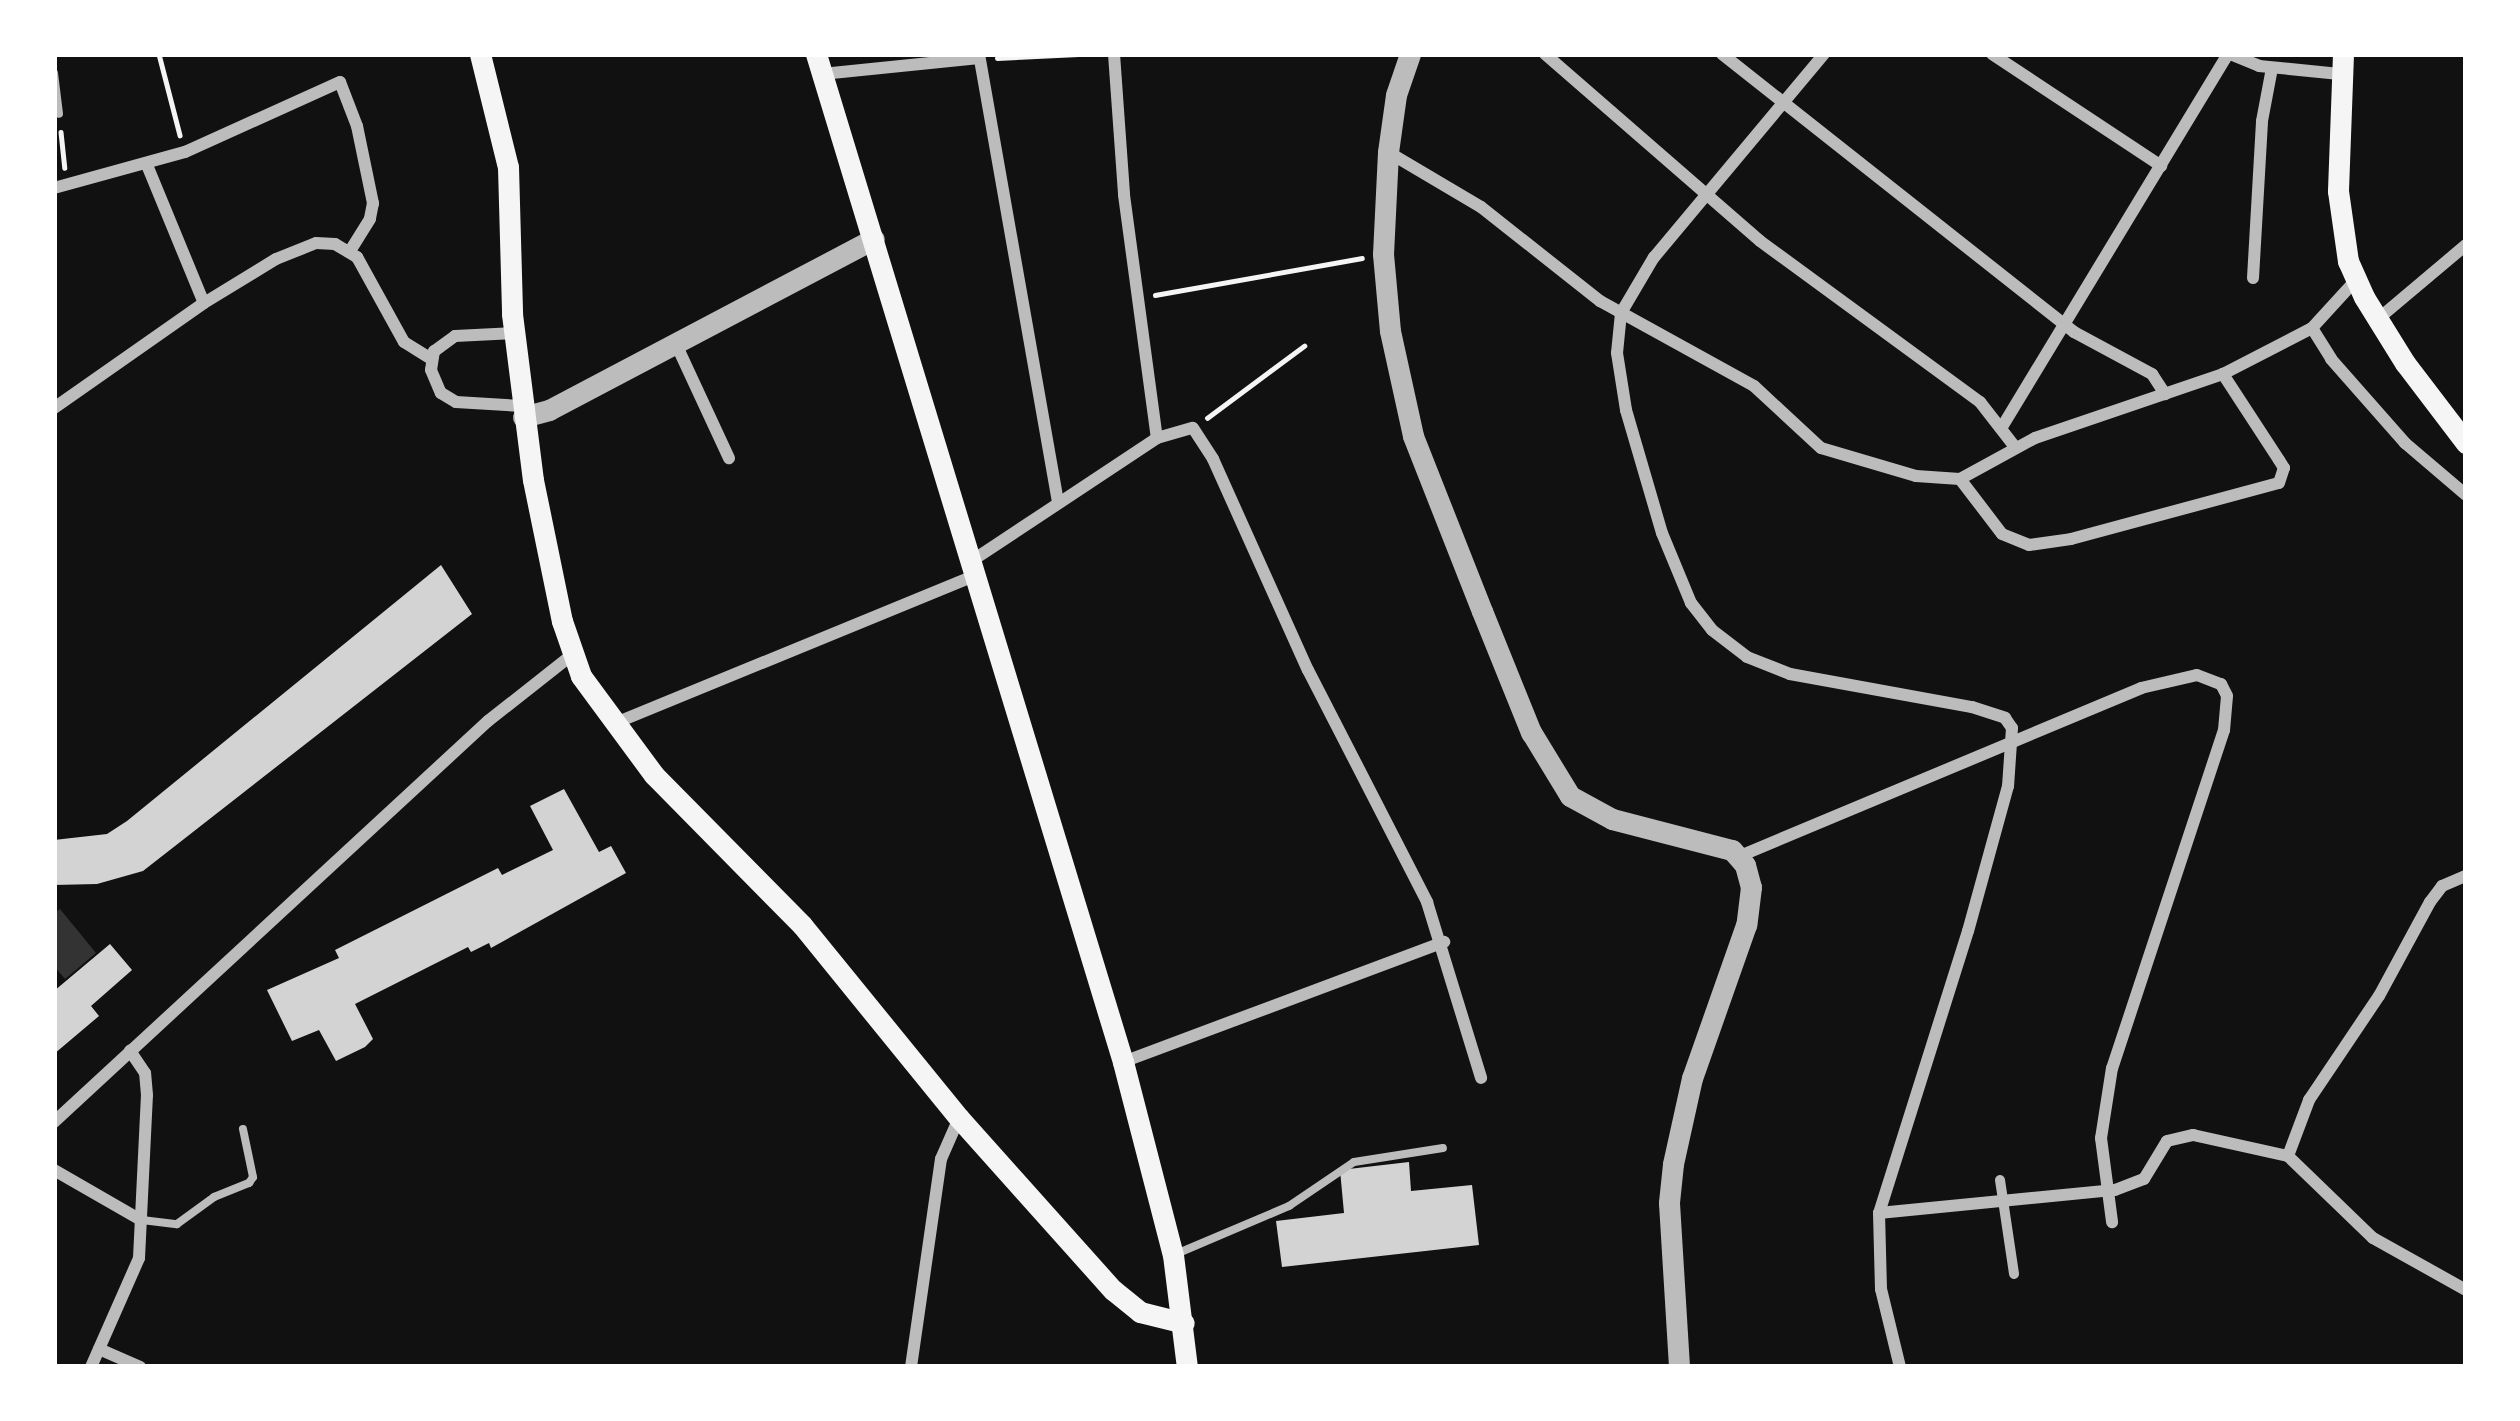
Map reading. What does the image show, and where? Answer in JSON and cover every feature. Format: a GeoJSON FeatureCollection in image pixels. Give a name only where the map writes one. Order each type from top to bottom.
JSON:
{"type":"FeatureCollection","features":[{"type":"Feature","properties":{"kind":"main road"},"geometry":{"type":"LineString","coordinates":[[481,54],[508,167],[522,412],[549,566],[572,655],[612,724],[802,926],[959,1118],[1113,1290],[1140,1312],[1184,1322]]}},
{"type":"Feature","properties":{"kind":"main road"},"geometry":{"type":"LineString","coordinates":[[819,64],[1123,1062],[1173,1255],[1187,1367]]}},
{"type":"Feature","properties":{"kind":"main road"},"geometry":{"type":"LineString","coordinates":[[2342,64],[2338,191],[2356,281],[2466,443]]}},
{"type":"Feature","properties":{"kind":"street"},"geometry":{"type":"LineString","coordinates":[[1114,54],[1137,299],[1156,438]]}},
{"type":"Feature","properties":{"kind":"street"},"geometry":{"type":"LineString","coordinates":[[1410,54],[1396,95],[1388,152],[1383,254],[1390,331],[1413,436],[1531,732],[1553,774],[1592,812],[1651,831],[1713,843],[1740,856],[2164,681],[2198,674],[2216,679],[2227,696],[2224,730],[2112,1068],[2101,1138],[2112,1222]]}},
{"type":"Feature","properties":{"kind":"street"},"geometry":{"type":"LineString","coordinates":[[1545,54],[1760,242],[1980,402],[2014,447]]}},
{"type":"Feature","properties":{"kind":"street"},"geometry":{"type":"LineString","coordinates":[[1722,54],[2063,323],[2140,365],[2165,394]]}},
{"type":"Feature","properties":{"kind":"street"},"geometry":{"type":"LineString","coordinates":[[1824,54],[1703,193],[1621,313],[1617,363],[1643,475],[1680,582],[1704,620],[1747,656],[1790,674],[1994,712],[2009,723],[2008,786],[1968,931],[1879,1213],[1881,1289],[1900,1367]]}},
{"type":"Feature","properties":{"kind":"street"},"geometry":{"type":"LineString","coordinates":[[1992,54],[2161,166]]}},
{"type":"Feature","properties":{"kind":"street"},"geometry":{"type":"LineString","coordinates":[[2002,427],[2229,54],[2272,68],[2342,64]]}},
{"type":"Feature","properties":{"kind":"street"},"geometry":{"type":"LineString","coordinates":[[819,64],[979,56],[1058,502]]}},
{"type":"Feature","properties":{"kind":"street"},"geometry":{"type":"LineString","coordinates":[[2253,278],[2262,121],[2272,68]]}},
{"type":"Feature","properties":{"kind":"street"},"geometry":{"type":"LineString","coordinates":[[60,187],[185,152],[340,82],[361,142],[373,203],[370,218],[350,251]]}},
{"type":"Feature","properties":{"kind":"street"},"geometry":{"type":"LineString","coordinates":[[1388,152],[1481,207],[1621,313],[1754,386],[1821,448],[1916,476],[1960,479],[2014,447],[2223,374],[2312,328],[2356,281]]}},
{"type":"Feature","properties":{"kind":"street"},"geometry":{"type":"LineString","coordinates":[[147,165],[204,303]]}},
{"type":"Feature","properties":{"kind":"street"},"geometry":{"type":"LineString","coordinates":[[54,408],[204,303],[305,247],[327,243],[350,251],[404,342],[431,359],[434,380],[447,398],[522,412],[549,410],[874,239]]}},
{"type":"Feature","properties":{"kind":"street"},"geometry":{"type":"LineString","coordinates":[[2378,319],[2466,245]]}},
{"type":"Feature","properties":{"kind":"street"},"geometry":{"type":"LineString","coordinates":[[2312,328],[2331,359],[2405,442],[2466,495]]}},
{"type":"Feature","properties":{"kind":"street"},"geometry":{"type":"LineString","coordinates":[[431,359],[455,336],[514,333]]}},
{"type":"Feature","properties":{"kind":"street"},"geometry":{"type":"LineString","coordinates":[[676,344],[729,458]]}},
{"type":"Feature","properties":{"kind":"street"},"geometry":{"type":"LineString","coordinates":[[1960,479],[2002,534],[2029,545],[2071,539],[2279,483],[2284,468],[2223,374]]}},
{"type":"Feature","properties":{"kind":"street"},"geometry":{"type":"LineString","coordinates":[[612,724],[972,569],[1058,502],[1156,438],[1193,428],[1213,459],[1308,670],[1444,941],[1481,1078]]}},
{"type":"Feature","properties":{"kind":"street"},"geometry":{"type":"LineString","coordinates":[[54,1122],[488,721],[572,655]]}},
{"type":"Feature","properties":{"kind":"street"},"geometry":{"type":"LineString","coordinates":[[1679,1367],[1670,1218],[1673,1164],[1692,1078],[1751,902],[1740,856]]}},
{"type":"Feature","properties":{"kind":"street"},"geometry":{"type":"LineString","coordinates":[[2288,1156],[2309,1100],[2369,1012],[2430,902],[2442,886],[2466,876]]}},
{"type":"Feature","properties":{"kind":"street"},"geometry":{"type":"LineString","coordinates":[[1123,1062],[1444,941]]}},
{"type":"Feature","properties":{"kind":"street"},"geometry":{"type":"LineString","coordinates":[[91,1367],[136,1267],[147,1095],[145,1073],[130,1052]]}},
{"type":"Feature","properties":{"kind":"street"},"geometry":{"type":"LineString","coordinates":[[911,1367],[941,1159],[959,1118]]}},
{"type":"Feature","properties":{"kind":"street"},"geometry":{"type":"LineString","coordinates":[[1879,1213],[2110,1191],[2140,1182],[2163,1146],[2178,1136],[2252,1145],[2288,1156],[2373,1238],[2466,1290]]}},
{"type":"Feature","properties":{"kind":"street"},"geometry":{"type":"LineString","coordinates":[[54,1170],[141,1220]]}},
{"type":"Feature","properties":{"kind":"street"},"geometry":{"type":"LineString","coordinates":[[2000,1180],[2014,1274]]}},
{"type":"Feature","properties":{"kind":"street"},"geometry":{"type":"LineString","coordinates":[[99,1348],[140,1367]]}},
{"type":"Feature","properties":{"kind":"lane"},"geometry":{"type":"LineString","coordinates":[[54,73],[58,114]]}},
{"type":"Feature","properties":{"kind":"lane"},"geometry":{"type":"LineString","coordinates":[[141,1220],[177,1224],[214,1197],[249,1183],[253,1177],[243,1129]]}},
{"type":"Feature","properties":{"kind":"lane"},"geometry":{"type":"LineString","coordinates":[[1173,1255],[1289,1206],[1354,1162],[1443,1148]]}},
{"type":"Feature","properties":{"kind":"path"},"geometry":{"type":"LineString","coordinates":[[159,54],[185,152]]}},
{"type":"Feature","properties":{"kind":"path"},"geometry":{"type":"LineString","coordinates":[[979,56],[1078,54]]}},
{"type":"Feature","properties":{"kind":"path"},"geometry":{"type":"LineString","coordinates":[[58,114],[60,187]]}},
{"type":"Feature","properties":{"kind":"path"},"geometry":{"type":"LineString","coordinates":[[1137,299],[1383,254]]}},
{"type":"Feature","properties":{"kind":"path"},"geometry":{"type":"LineString","coordinates":[[1193,428],[1304,346]]}},
{"type":"Feature","properties":{"kind":"shaded area"},"geometry":{"type":"Polygon","coordinates":[[[60,909],[96,953],[65,979],[54,966],[54,913],[60,909]]]}},
{"type":"Feature","properties":{"kind":"building"},"geometry":{"type":"Polygon","coordinates":[[[441,565],[472,614],[143,871],[97,884],[54,885],[54,840],[107,834],[127,821],[441,565]]]}},
{"type":"Feature","properties":{"kind":"building"},"geometry":{"type":"Polygon","coordinates":[[[564,789],[599,852],[611,846],[626,873],[491,948],[489,943],[471,952],[468,947],[355,1004],[373,1039],[365,1047],[336,1061],[319,1030],[292,1041],[267,990],[339,958],[335,950],[498,868],[502,875],[553,850],[530,806],[564,789]]]}},
{"type":"Feature","properties":{"kind":"building"},"geometry":{"type":"Polygon","coordinates":[[[110,944],[132,970],[91,1006],[99,1016],[54,1054],[54,991],[110,944]]]}},
{"type":"Feature","properties":{"kind":"building"},"geometry":{"type":"Polygon","coordinates":[[[1409,1162],[1411,1191],[1472,1185],[1479,1245],[1282,1267],[1276,1221],[1344,1213],[1340,1170],[1409,1162]]]}}]}
